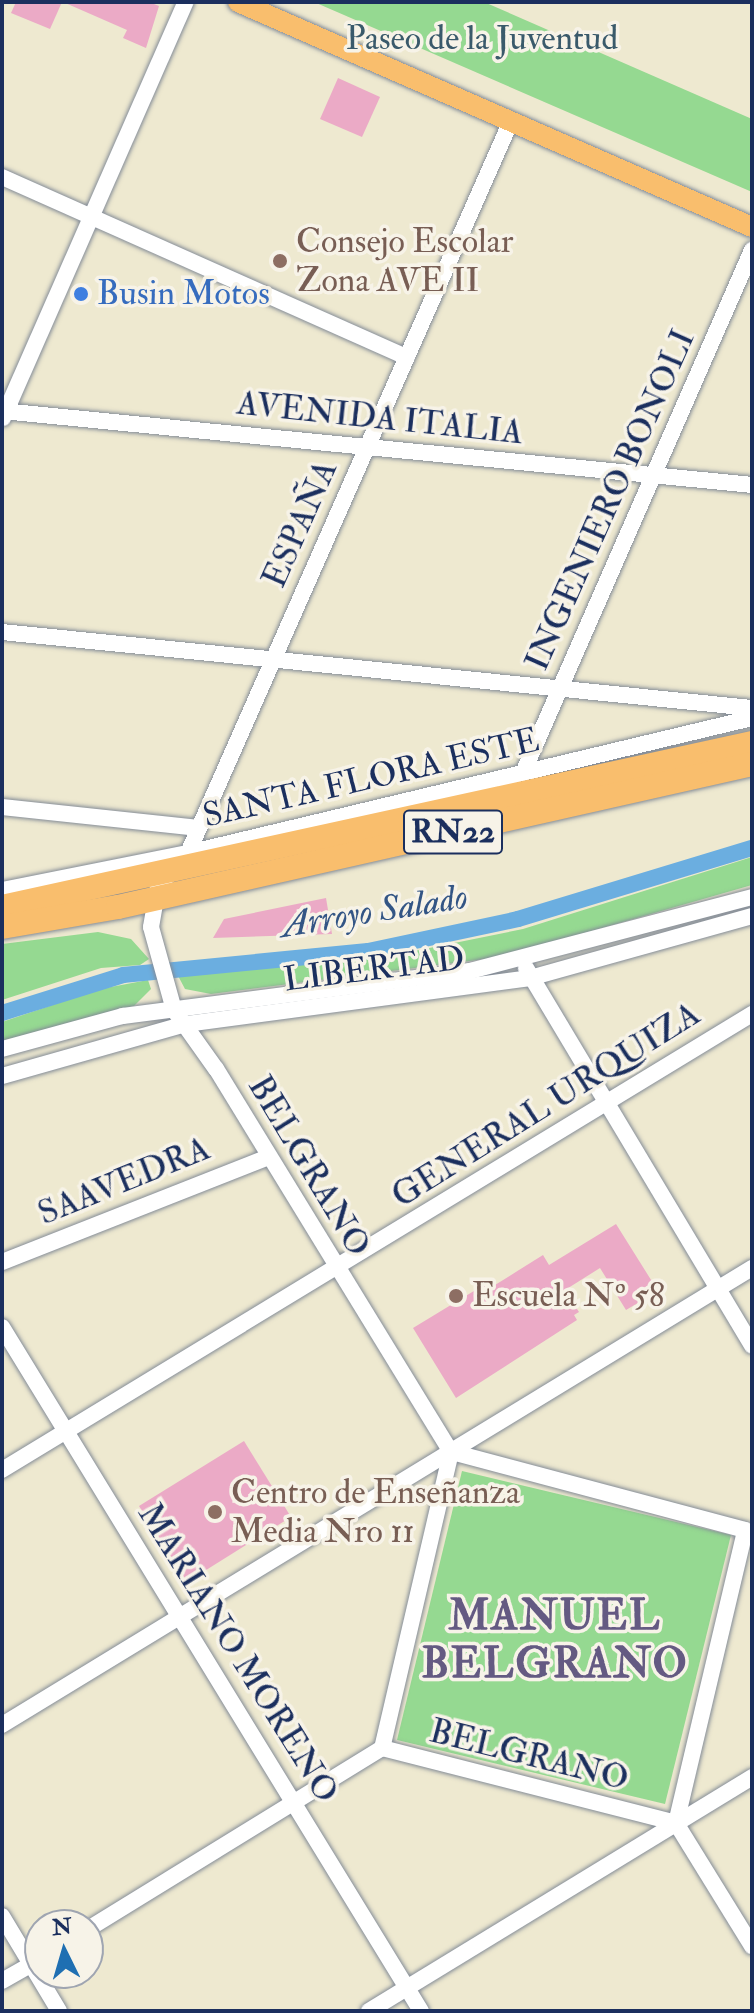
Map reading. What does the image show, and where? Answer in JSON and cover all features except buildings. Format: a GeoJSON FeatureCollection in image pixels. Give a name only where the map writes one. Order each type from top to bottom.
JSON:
{"type":"FeatureCollection","features":[{"type":"Feature","properties":{"kind":"highway","name":"RN22"},"geometry":{"type":"LineString","coordinates":[[2,907],[171,873],[752,743]]}},
{"type":"Feature","properties":{"kind":"highway","name":"RN22"},"geometry":{"type":"LineString","coordinates":[[2,927],[153,899],[752,764]]}},
{"type":"Feature","properties":{"kind":"main road"},"geometry":{"type":"LineString","coordinates":[[238,2],[752,227]]}},
{"type":"Feature","properties":{"kind":"street"},"geometry":{"type":"LineString","coordinates":[[3,415],[186,2]]}},
{"type":"Feature","properties":{"kind":"street","name":"ESPAÑA"},"geometry":{"type":"LineString","coordinates":[[153,899],[188,853],[511,121]]}},
{"type":"Feature","properties":{"kind":"street"},"geometry":{"type":"LineString","coordinates":[[2,177],[407,357]]}},
{"type":"Feature","properties":{"kind":"street","name":"INGENIERO BONOLI"},"geometry":{"type":"LineString","coordinates":[[523,773],[752,250]]}},
{"type":"Feature","properties":{"kind":"street","name":"AVENIDA ITALIA"},"geometry":{"type":"LineString","coordinates":[[3,415],[752,485]]}},
{"type":"Feature","properties":{"kind":"street"},"geometry":{"type":"LineString","coordinates":[[2,632],[561,686],[752,708]]}},
{"type":"Feature","properties":{"kind":"street","name":"SANTA FLORA ESTE"},"geometry":{"type":"LineString","coordinates":[[2,890],[188,853],[752,718]]}},
{"type":"Feature","properties":{"kind":"street"},"geometry":{"type":"LineString","coordinates":[[2,807],[199,828]]}},
{"type":"Feature","properties":{"kind":"street","name":"LIBERTAD"},"geometry":{"type":"LineString","coordinates":[[2,1049],[123,1016],[521,960],[752,897]]}},
{"type":"Feature","properties":{"kind":"street","name":"BELGRANO"},"geometry":{"type":"LineString","coordinates":[[153,899],[151,927],[164,983],[174,1010],[186,1024],[451,1452],[382,1748],[676,1823]]}},
{"type":"Feature","properties":{"kind":"street","name":"LIBERTAD"},"geometry":{"type":"LineString","coordinates":[[2,1076],[186,1024],[530,978],[752,916]]}},
{"type":"Feature","properties":{"kind":"street"},"geometry":{"type":"LineString","coordinates":[[521,960],[605,1105],[752,1345]]}},
{"type":"Feature","properties":{"kind":"street","name":"GENERAL URQUIZA"},"geometry":{"type":"LineString","coordinates":[[2,1470],[336,1270],[752,1014]]}},
{"type":"Feature","properties":{"kind":"street","name":"SAAVEDRA"},"geometry":{"type":"LineString","coordinates":[[2,1262],[268,1157]]}},
{"type":"Feature","properties":{"kind":"street"},"geometry":{"type":"LineString","coordinates":[[2,1725],[752,1268]]}},
{"type":"Feature","properties":{"kind":"street","name":"MARIANO MORENO"},"geometry":{"type":"LineString","coordinates":[[2,1327],[421,2011]]}},
{"type":"Feature","properties":{"kind":"street"},"geometry":{"type":"LineString","coordinates":[[451,1452],[748,1527],[676,1823],[752,1946]]}},
{"type":"Feature","properties":{"kind":"street"},"geometry":{"type":"LineString","coordinates":[[104,1919],[382,1748]]}},
{"type":"Feature","properties":{"kind":"street"},"geometry":{"type":"LineString","coordinates":[[369,2011],[752,1777]]}},
{"type":"Feature","properties":{"kind":"street"},"geometry":{"type":"LineString","coordinates":[[2,1916],[24,1946]]}},
{"type":"Feature","properties":{"kind":"street"},"geometry":{"type":"LineString","coordinates":[[2,1981],[24,1969]]}},
{"type":"Feature","properties":{"kind":"street"},"geometry":{"type":"LineString","coordinates":[[49,1989],[59,2011]]}},
{"type":"Feature","properties":{"kind":"green space","name":"Paseo de la Juventud"},"geometry":{"type":"Polygon","coordinates":[[[314,2],[484,2],[752,119],[752,192],[314,2]]]}},
{"type":"Feature","properties":{"kind":"green space"},"geometry":{"type":"Polygon","coordinates":[[[752,857],[752,885],[501,957],[211,994],[185,989],[175,970],[219,972],[380,958],[523,929],[752,857]]]}},
{"type":"Feature","properties":{"kind":"green space"},"geometry":{"type":"Polygon","coordinates":[[[98,932],[131,939],[149,959],[140,965],[101,968],[2,1000],[2,944],[98,932]]]}},
{"type":"Feature","properties":{"kind":"green space"},"geometry":{"type":"Polygon","coordinates":[[[148,980],[151,989],[134,1006],[2,1041],[2,1022],[100,989],[148,980]]]}},
{"type":"Feature","properties":{"kind":"green space"},"geometry":{"type":"Polygon","coordinates":[[[462,1471],[731,1535],[665,1804],[397,1740],[462,1471]]]}},
{"type":"Feature","properties":{"kind":"waterway","name":"Arroyo Salado"},"geometry":{"type":"LineString","coordinates":[[2,1013],[123,975],[368,951],[518,919],[752,848]]}},
{"type":"Feature","properties":{"kind":"place","name":"Consejo Escolar Zona AVE II"},"geometry":{"type":"Point","coordinates":[280,261]}},
{"type":"Feature","properties":{"kind":"place","name":"Busin Motos"},"geometry":{"type":"Point","coordinates":[81,294]}},
{"type":"Feature","properties":{"kind":"place","name":"Escuela Nº 58"},"geometry":{"type":"Point","coordinates":[456,1296]}},
{"type":"Feature","properties":{"kind":"place","name":"Centro de Enseñanza Media Nro 11"},"geometry":{"type":"Point","coordinates":[215,1512]}},
{"type":"Feature","properties":{"kind":"district","name":"MANUEL BELGRANO"},"geometry":{"type":"Point","coordinates":[555,1640]}}]}
